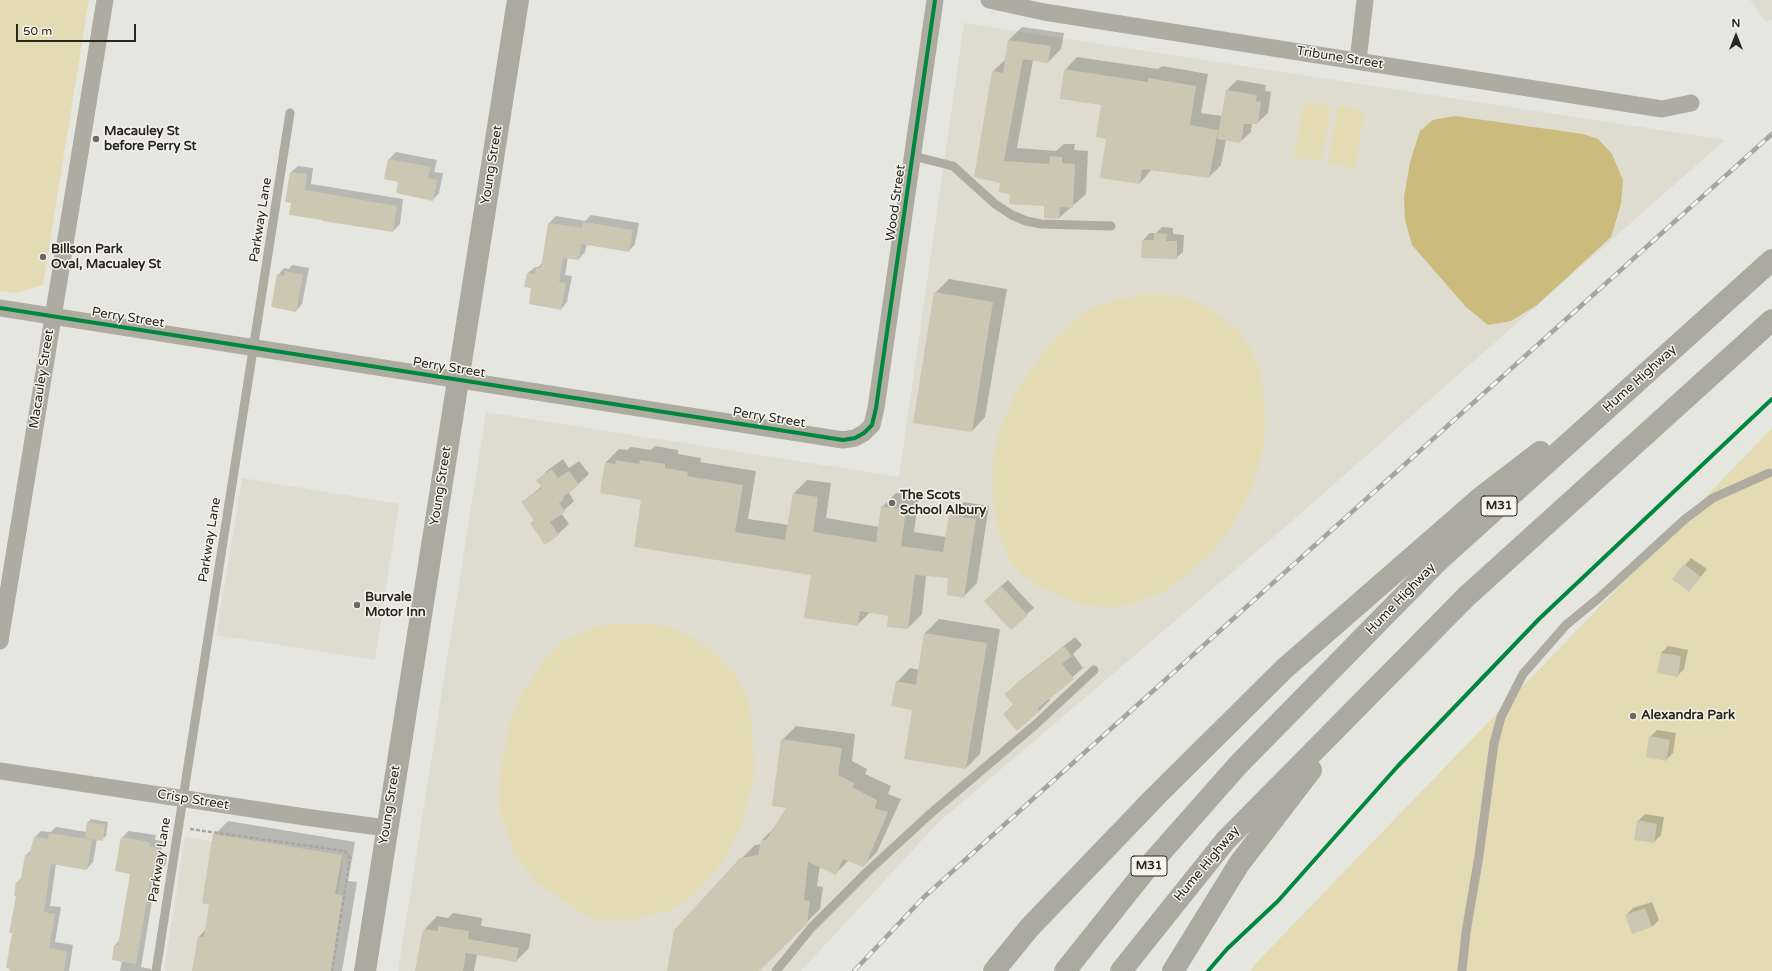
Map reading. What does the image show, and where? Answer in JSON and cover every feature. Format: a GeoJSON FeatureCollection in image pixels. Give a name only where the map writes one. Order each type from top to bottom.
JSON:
{"type":"FeatureCollection","features":[{"type":"Feature","properties":{"kind":"highway","name":"Hume Highway"},"geometry":{"type":"LineString","coordinates":[[1065,971],[1148,867],[1238,765],[1434,566],[1772,260]]}},
{"type":"Feature","properties":{"kind":"highway","name":"Hume Highway"},"geometry":{"type":"LineString","coordinates":[[1121,971],[1225,840],[1467,596],[1772,320]]}},
{"type":"Feature","properties":{"kind":"highway"},"geometry":{"type":"LineString","coordinates":[[994,971],[1030,927],[1150,802],[1284,669],[1479,499],[1695,330]]}},
{"type":"Feature","properties":{"kind":"highway"},"geometry":{"type":"LineString","coordinates":[[1173,971],[1239,864],[1376,688]]}},
{"type":"Feature","properties":{"kind":"main road","name":"Young Street"},"geometry":{"type":"LineString","coordinates":[[365,971],[386,828],[518,0]]}},
{"type":"Feature","properties":{"kind":"street","name":"Macauley Street"},"geometry":{"type":"LineString","coordinates":[[0,641],[52,316],[68,232],[105,0]]}},
{"type":"Feature","properties":{"kind":"street","name":"Wood Street"},"geometry":{"type":"LineString","coordinates":[[876,408],[935,0]]}},
{"type":"Feature","properties":{"kind":"street","name":"Tribune Street"},"geometry":{"type":"LineString","coordinates":[[989,0],[1044,12],[1662,109],[1691,103]]}},
{"type":"Feature","properties":{"kind":"street"},"geometry":{"type":"LineString","coordinates":[[1358,61],[1365,0]]}},
{"type":"Feature","properties":{"kind":"street","name":"Perry Street"},"geometry":{"type":"LineString","coordinates":[[0,308],[843,440],[855,438],[864,433],[872,425],[876,408]]}},
{"type":"Feature","properties":{"kind":"street","name":"Crisp Street"},"geometry":{"type":"LineString","coordinates":[[0,771],[386,828]]}},
{"type":"Feature","properties":{"kind":"lane","name":"Parkway Lane"},"geometry":{"type":"LineString","coordinates":[[156,971],[290,113]]}},
{"type":"Feature","properties":{"kind":"lane"},"geometry":{"type":"LineString","coordinates":[[913,156],[952,166],[995,204],[1012,215],[1026,221],[1041,224],[1111,226]]}},
{"type":"Feature","properties":{"kind":"lane"},"geometry":{"type":"LineString","coordinates":[[1462,971],[1465,939],[1482,840],[1494,743],[1501,717],[1523,674],[1566,625],[1600,597],[1685,520],[1713,498],[1769,473]]}},
{"type":"Feature","properties":{"kind":"lane"},"geometry":{"type":"LineString","coordinates":[[776,971],[811,928],[867,872],[930,814],[1035,725],[1094,670]]}},
{"type":"Feature","properties":{"kind":"path"},"geometry":{"type":"LineString","coordinates":[[178,827],[345,851],[350,858],[332,971]]}},
{"type":"Feature","properties":{"kind":"shaded area"},"geometry":{"type":"Polygon","coordinates":[[[0,0],[89,0],[43,285],[16,293],[0,291],[0,0]]]}},
{"type":"Feature","properties":{"kind":"shaded area"},"geometry":{"type":"Polygon","coordinates":[[[1750,0],[1772,0],[1772,20],[1766,22],[1750,0]]]}},
{"type":"Feature","properties":{"kind":"shaded area","name":"The Scots School Albury"},"geometry":{"type":"Polygon","coordinates":[[[964,23],[1725,140],[1283,529],[938,823],[801,971],[398,971],[486,412],[899,477],[964,23]]]}},
{"type":"Feature","properties":{"kind":"shaded area"},"geometry":{"type":"Polygon","coordinates":[[[1304,102],[1331,107],[1321,162],[1293,157],[1304,102]]]}},
{"type":"Feature","properties":{"kind":"shaded area"},"geometry":{"type":"Polygon","coordinates":[[[1338,106],[1365,111],[1355,168],[1328,163],[1338,106]]]}},
{"type":"Feature","properties":{"kind":"shaded area"},"geometry":{"type":"Polygon","coordinates":[[[1455,116],[1583,134],[1598,139],[1612,154],[1623,180],[1621,204],[1611,237],[1537,305],[1511,321],[1488,325],[1466,307],[1412,245],[1405,220],[1404,197],[1410,162],[1420,131],[1433,120],[1455,116]]]}},
{"type":"Feature","properties":{"kind":"shaded area"},"geometry":{"type":"Polygon","coordinates":[[[1167,294],[1189,298],[1208,307],[1238,330],[1251,348],[1259,369],[1264,396],[1266,425],[1262,454],[1253,486],[1228,532],[1210,556],[1161,593],[1132,603],[1108,608],[1080,604],[1036,585],[1023,575],[1010,560],[1000,536],[993,503],[993,461],[999,431],[1015,394],[1031,369],[1052,342],[1074,322],[1093,307],[1139,295],[1167,294]]]}},
{"type":"Feature","properties":{"kind":"shaded area","name":"Alexandra Park"},"geometry":{"type":"Polygon","coordinates":[[[1772,428],[1772,971],[1251,971],[1254,965],[1772,428]]]}},
{"type":"Feature","properties":{"kind":"shaded area"},"geometry":{"type":"Polygon","coordinates":[[[242,478],[399,504],[375,660],[216,635],[242,478]]]}},
{"type":"Feature","properties":{"kind":"shaded area"},"geometry":{"type":"Polygon","coordinates":[[[641,623],[669,626],[692,637],[713,651],[735,674],[746,693],[750,710],[754,757],[754,779],[742,823],[734,842],[726,857],[697,892],[679,906],[662,913],[622,921],[595,919],[578,910],[535,882],[513,851],[500,809],[499,794],[502,760],[511,714],[524,690],[542,663],[562,642],[594,627],[611,624],[641,623]]]}},
{"type":"Feature","properties":{"kind":"shaded area"},"geometry":{"type":"Polygon","coordinates":[[[185,837],[343,862],[326,971],[164,971],[185,837]]]}},
{"type":"Feature","properties":{"kind":"building"},"geometry":{"type":"Polygon","coordinates":[[[1008,40],[1051,46],[1048,63],[1023,59],[1004,161],[1049,164],[1050,156],[1062,157],[1062,163],[1075,164],[1073,208],[1060,207],[1059,219],[1044,218],[1044,206],[1009,204],[1010,194],[999,192],[1000,183],[974,177],[992,71],[1003,73],[1008,40]]]}},
{"type":"Feature","properties":{"kind":"building"},"geometry":{"type":"Polygon","coordinates":[[[1064,69],[1148,82],[1148,78],[1196,86],[1190,125],[1218,130],[1209,178],[1142,169],[1140,184],[1100,178],[1106,139],[1096,137],[1101,105],[1060,99],[1064,69]]]}},
{"type":"Feature","properties":{"kind":"building"},"geometry":{"type":"Polygon","coordinates":[[[1226,90],[1257,95],[1256,101],[1261,102],[1258,124],[1244,124],[1241,143],[1217,139],[1226,90]]]}},
{"type":"Feature","properties":{"kind":"building"},"geometry":{"type":"Polygon","coordinates":[[[388,159],[431,167],[428,178],[437,180],[433,201],[396,193],[398,182],[384,179],[388,159]]]}},
{"type":"Feature","properties":{"kind":"building"},"geometry":{"type":"Polygon","coordinates":[[[290,172],[307,174],[305,190],[397,206],[393,232],[289,215],[291,203],[285,202],[290,172]]]}},
{"type":"Feature","properties":{"kind":"building"},"geometry":{"type":"Polygon","coordinates":[[[583,222],[633,230],[629,252],[581,244],[579,260],[563,258],[559,282],[566,283],[561,310],[529,304],[531,288],[524,287],[527,273],[535,274],[536,268],[541,268],[548,223],[582,228],[583,222]]]}},
{"type":"Feature","properties":{"kind":"building"},"geometry":{"type":"Polygon","coordinates":[[[1154,233],[1167,234],[1166,241],[1177,241],[1177,259],[1141,258],[1142,240],[1154,240],[1154,233]]]}},
{"type":"Feature","properties":{"kind":"building"},"geometry":{"type":"Polygon","coordinates":[[[285,271],[303,275],[296,312],[271,307],[277,274],[284,276],[285,271]]]}},
{"type":"Feature","properties":{"kind":"building"},"geometry":{"type":"Polygon","coordinates":[[[934,292],[993,302],[972,432],[913,423],[934,292]]]}},
{"type":"Feature","properties":{"kind":"building"},"geometry":{"type":"Polygon","coordinates":[[[616,460],[639,464],[640,460],[665,464],[665,468],[688,472],[687,476],[743,485],[735,532],[785,540],[793,493],[818,497],[813,532],[876,542],[881,506],[906,510],[901,546],[943,552],[949,515],[976,519],[964,598],[947,595],[948,578],[915,575],[908,629],[887,627],[888,616],[860,611],[858,626],[804,618],[811,575],[634,547],[641,500],[600,493],[605,462],[615,464],[616,460]]]}},
{"type":"Feature","properties":{"kind":"building"},"geometry":{"type":"Polygon","coordinates":[[[552,469],[558,478],[569,471],[579,485],[563,497],[564,499],[559,503],[565,512],[550,522],[559,535],[545,545],[530,523],[534,520],[521,502],[542,488],[536,480],[552,469]]]}},
{"type":"Feature","properties":{"kind":"building"},"geometry":{"type":"Polygon","coordinates":[[[1684,564],[1701,577],[1689,592],[1672,579],[1684,564]]]}},
{"type":"Feature","properties":{"kind":"building"},"geometry":{"type":"Polygon","coordinates":[[[1001,586],[1028,615],[1011,630],[984,601],[1001,586]]]}},
{"type":"Feature","properties":{"kind":"building"},"geometry":{"type":"Polygon","coordinates":[[[924,633],[987,643],[966,769],[904,759],[912,710],[891,706],[896,681],[916,685],[924,633]]]}},
{"type":"Feature","properties":{"kind":"building"},"geometry":{"type":"Polygon","coordinates":[[[1064,646],[1072,656],[1062,664],[1074,679],[1038,708],[1040,711],[1017,731],[1003,714],[1014,705],[1004,694],[1064,646]]]}},
{"type":"Feature","properties":{"kind":"building"},"geometry":{"type":"Polygon","coordinates":[[[1661,653],[1681,656],[1678,677],[1657,673],[1661,653]]]}},
{"type":"Feature","properties":{"kind":"building"},"geometry":{"type":"Polygon","coordinates":[[[1649,736],[1670,740],[1666,761],[1646,757],[1649,736]]]}},
{"type":"Feature","properties":{"kind":"building"},"geometry":{"type":"Polygon","coordinates":[[[781,739],[842,748],[838,775],[854,783],[852,787],[877,800],[875,808],[888,812],[865,866],[863,867],[843,859],[836,875],[808,862],[804,900],[810,901],[807,924],[759,971],[667,971],[674,930],[740,858],[758,855],[761,840],[766,840],[786,808],[772,806],[781,739]]]}},
{"type":"Feature","properties":{"kind":"building"},"geometry":{"type":"Polygon","coordinates":[[[1637,820],[1657,824],[1654,843],[1634,840],[1637,820]]]}},
{"type":"Feature","properties":{"kind":"building"},"geometry":{"type":"Polygon","coordinates":[[[87,822],[105,825],[103,841],[85,838],[87,822]]]}},
{"type":"Feature","properties":{"kind":"building"},"geometry":{"type":"Polygon","coordinates":[[[49,833],[92,840],[87,870],[51,864],[44,912],[55,914],[49,948],[67,951],[64,971],[10,971],[10,969],[6,968],[12,933],[9,933],[16,896],[14,896],[16,882],[20,883],[25,855],[29,855],[34,837],[48,839],[49,833]]]}},
{"type":"Feature","properties":{"kind":"building"},"geometry":{"type":"Polygon","coordinates":[[[213,834],[342,855],[335,894],[343,896],[331,971],[192,971],[198,936],[204,937],[209,905],[202,903],[213,834]]]}},
{"type":"Feature","properties":{"kind":"building"},"geometry":{"type":"Polygon","coordinates":[[[121,837],[149,842],[149,847],[157,848],[155,858],[161,859],[159,872],[152,870],[136,964],[112,960],[114,945],[118,945],[130,874],[115,871],[121,837]]]}},
{"type":"Feature","properties":{"kind":"building"},"geometry":{"type":"Polygon","coordinates":[[[1645,908],[1652,927],[1632,934],[1625,915],[1645,908]]]}},
{"type":"Feature","properties":{"kind":"building"},"geometry":{"type":"Polygon","coordinates":[[[438,926],[469,931],[468,939],[519,948],[516,962],[466,953],[463,971],[415,971],[423,929],[438,931],[438,926]]]}},
{"type":"Feature","properties":{"kind":"railway"},"geometry":{"type":"LineString","coordinates":[[854,971],[924,897],[1772,134]]}},
{"type":"Feature","properties":{"kind":"cycle path"},"geometry":{"type":"LineString","coordinates":[[0,308],[843,440],[855,438],[864,433],[872,425],[876,408],[935,0]]}},
{"type":"Feature","properties":{"kind":"cycle path"},"geometry":{"type":"LineString","coordinates":[[1208,971],[1227,949],[1278,901],[1397,767],[1539,619],[1772,399]]}},
{"type":"Feature","properties":{"kind":"place","name":"Macauley St before Perry St"},"geometry":{"type":"Point","coordinates":[96,139]}},
{"type":"Feature","properties":{"kind":"place","name":"Billson Park Oval, Macualey St"},"geometry":{"type":"Point","coordinates":[43,257]}},
{"type":"Feature","properties":{"kind":"place","name":"The Scots School Albury"},"geometry":{"type":"Point","coordinates":[892,503]}},
{"type":"Feature","properties":{"kind":"place","name":"Burvale Motor Inn"},"geometry":{"type":"Point","coordinates":[357,605]}},
{"type":"Feature","properties":{"kind":"place","name":"Alexandra Park"},"geometry":{"type":"Point","coordinates":[1633,716]}}]}
